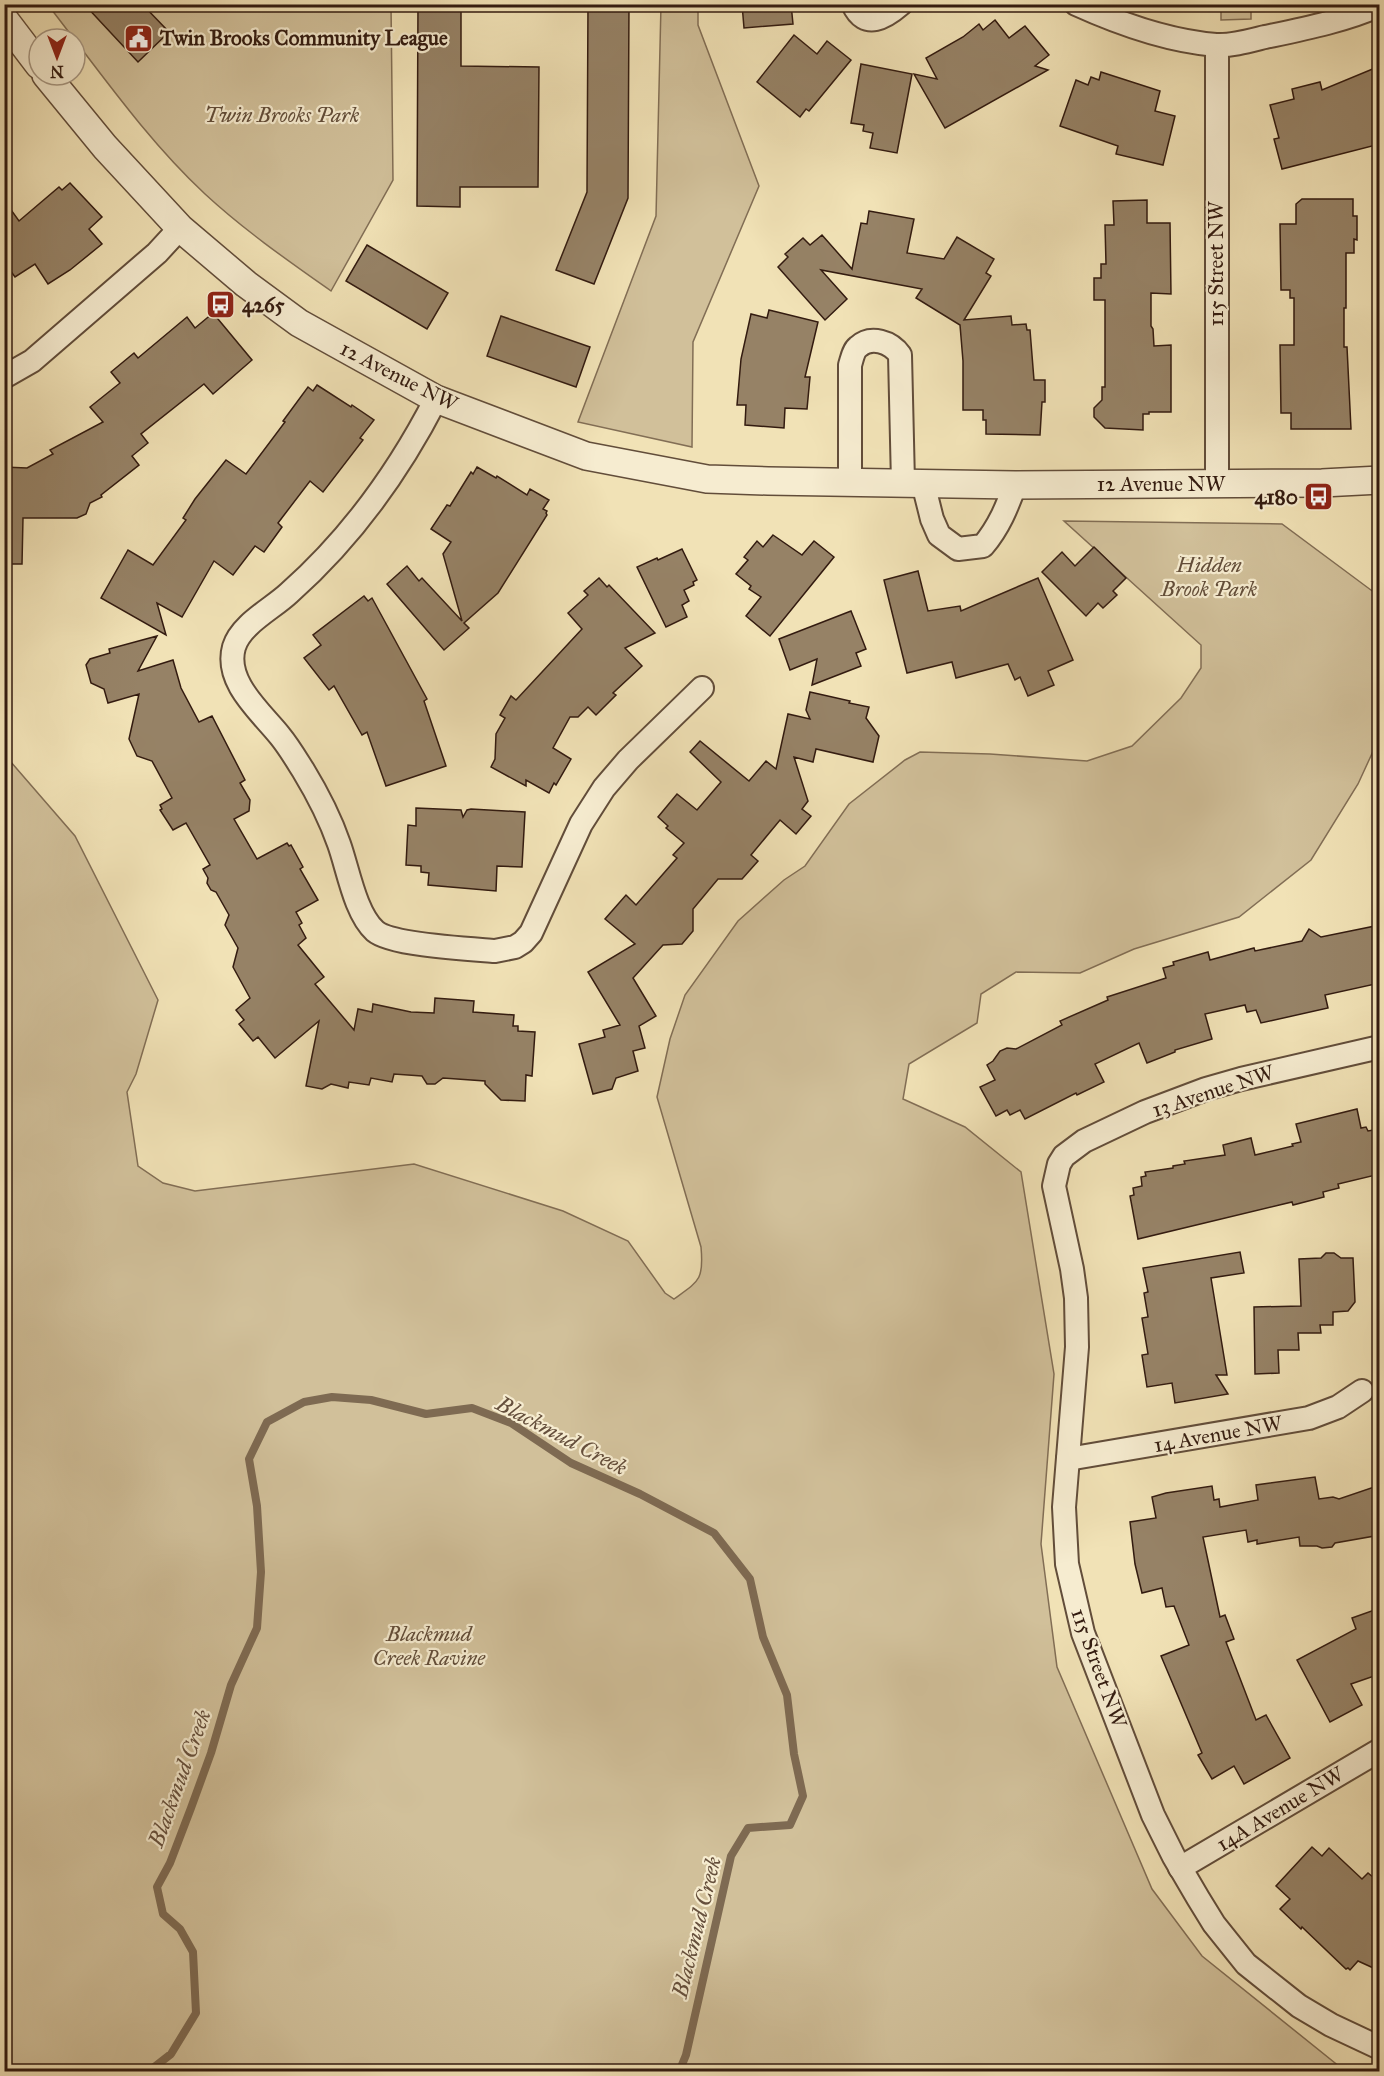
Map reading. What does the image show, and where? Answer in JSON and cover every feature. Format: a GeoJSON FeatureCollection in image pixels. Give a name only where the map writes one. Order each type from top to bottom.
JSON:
{"type":"FeatureCollection","features":[{"type":"Feature","properties":{"kind":"street"},"geometry":{"type":"LineString","coordinates":[[854,4],[861,15],[874,20],[887,16],[902,4]]}},
{"type":"Feature","properties":{"kind":"street"},"geometry":{"type":"LineString","coordinates":[[1076,4],[1124,24],[1163,35],[1217,45],[1290,32],[1341,19],[1380,5]]}},
{"type":"Feature","properties":{"kind":"street"},"geometry":{"type":"LineString","coordinates":[[4,19],[27,49]]}},
{"type":"Feature","properties":{"kind":"street","name":"115 Street NW"},"geometry":{"type":"LineString","coordinates":[[1217,45],[1217,484]]}},
{"type":"Feature","properties":{"kind":"street","name":"12 Avenue NW"},"geometry":{"type":"LineString","coordinates":[[56,87],[105,147],[180,228],[246,284],[299,323],[436,399],[586,456],[707,479],[1015,485],[1380,480]]}},
{"type":"Feature","properties":{"kind":"street"},"geometry":{"type":"LineString","coordinates":[[4,377],[32,361],[157,253],[180,228]]}},
{"type":"Feature","properties":{"kind":"street"},"geometry":{"type":"LineString","coordinates":[[850,483],[850,365],[858,346],[873,341],[889,344],[900,356],[913,483],[939,535],[958,549],[984,546],[999,524],[1015,485]]}},
{"type":"Feature","properties":{"kind":"street"},"geometry":{"type":"LineString","coordinates":[[436,399],[410,447],[360,519],[289,593],[242,633],[234,646],[233,660],[236,676],[242,688],[282,738],[321,804],[338,841],[361,911],[376,932],[406,941],[495,951],[507,950],[524,942],[538,921],[581,824],[604,788],[628,760],[702,688]]}},
{"type":"Feature","properties":{"kind":"street","name":"13 Avenue NW"},"geometry":{"type":"LineString","coordinates":[[1059,1164],[1064,1156],[1083,1141],[1188,1095],[1241,1078],[1380,1047]]}},
{"type":"Feature","properties":{"kind":"street","name":"115 Street NW"},"geometry":{"type":"LineString","coordinates":[[1059,1164],[1054,1186],[1072,1269],[1077,1324],[1064,1507],[1067,1564],[1083,1633],[1154,1815],[1180,1868],[1214,1924],[1246,1964],[1299,2006],[1331,2025],[1380,2048]]}},
{"type":"Feature","properties":{"kind":"street","name":"14 Avenue NW"},"geometry":{"type":"LineString","coordinates":[[1068,1459],[1309,1418],[1338,1407],[1362,1391]]}},
{"type":"Feature","properties":{"kind":"street","name":"14A Avenue NW"},"geometry":{"type":"LineString","coordinates":[[1180,1868],[1380,1750]]}},
{"type":"Feature","properties":{"kind":"green space","name":"Twin Brooks Park"},"geometry":{"type":"Polygon","coordinates":[[[48,5],[391,5],[393,180],[331,291],[235,220],[205,194],[162,150],[87,56],[87,27],[65,27],[48,5]]]}},
{"type":"Feature","properties":{"kind":"green space"},"geometry":{"type":"Polygon","coordinates":[[[661,5],[698,5],[698,25],[759,186],[693,342],[692,447],[578,422],[656,216],[661,5]]]}},
{"type":"Feature","properties":{"kind":"green space"},"geometry":{"type":"Polygon","coordinates":[[[1221,5],[1251,5],[1251,19],[1221,20],[1221,5]]]}},
{"type":"Feature","properties":{"kind":"green space","name":"Blackmud Creek Ravine"},"geometry":{"type":"Polygon","coordinates":[[[1064,521],[1282,524],[1379,596],[1375,747],[1358,784],[1311,860],[1239,917],[1134,949],[1080,973],[1016,972],[981,994],[977,1023],[909,1064],[903,1099],[965,1127],[1021,1172],[1054,1374],[1041,1544],[1057,1667],[1152,1889],[1202,1956],[1343,2071],[5,2071],[4,754],[75,836],[158,1000],[136,1074],[127,1092],[138,1166],[163,1183],[195,1191],[414,1164],[563,1211],[628,1241],[665,1293],[674,1299],[698,1279],[702,1267],[701,1247],[657,1097],[670,1039],[685,995],[738,921],[784,880],[805,866],[849,804],[905,760],[920,752],[1087,761],[1132,746],[1181,698],[1201,668],[1201,645],[1064,521]]]}},
{"type":"Feature","properties":{"kind":"building","name":"Twin Brooks Community League"},"geometry":{"type":"Polygon","coordinates":[[[84,4],[142,4],[169,32],[138,62],[84,4]]]}},
{"type":"Feature","properties":{"kind":"building"},"geometry":{"type":"Polygon","coordinates":[[[418,4],[461,4],[461,66],[539,67],[538,187],[460,187],[460,207],[417,206],[418,4]]]}},
{"type":"Feature","properties":{"kind":"building"},"geometry":{"type":"Polygon","coordinates":[[[588,4],[629,4],[628,198],[594,284],[556,270],[587,192],[588,4]]]}},
{"type":"Feature","properties":{"kind":"building"},"geometry":{"type":"Polygon","coordinates":[[[742,4],[791,4],[793,24],[744,28],[742,4]]]}},
{"type":"Feature","properties":{"kind":"building"},"geometry":{"type":"Polygon","coordinates":[[[995,20],[1009,38],[1025,26],[1049,55],[1035,66],[1048,70],[945,128],[914,74],[937,79],[926,58],[963,37],[979,24],[983,30],[995,20]]]}},
{"type":"Feature","properties":{"kind":"building"},"geometry":{"type":"Polygon","coordinates":[[[794,35],[817,54],[827,41],[851,60],[809,111],[806,109],[800,117],[757,82],[794,35]]]}},
{"type":"Feature","properties":{"kind":"building"},"geometry":{"type":"Polygon","coordinates":[[[861,64],[912,74],[897,153],[870,148],[873,133],[863,131],[864,125],[851,123],[861,64]]]}},
{"type":"Feature","properties":{"kind":"building"},"geometry":{"type":"Polygon","coordinates":[[[1375,68],[1380,80],[1380,144],[1282,169],[1274,139],[1279,138],[1270,105],[1294,99],[1292,89],[1320,82],[1322,90],[1375,68]]]}},
{"type":"Feature","properties":{"kind":"building"},"geometry":{"type":"Polygon","coordinates":[[[1101,72],[1160,91],[1155,111],[1175,116],[1163,165],[1116,154],[1118,146],[1060,126],[1076,80],[1088,85],[1091,77],[1099,80],[1101,72]]]}},
{"type":"Feature","properties":{"kind":"building"},"geometry":{"type":"Polygon","coordinates":[[[70,183],[102,217],[89,229],[102,244],[70,270],[48,284],[35,264],[15,277],[4,262],[4,200],[19,221],[59,187],[62,190],[70,183]]]}},
{"type":"Feature","properties":{"kind":"building"},"geometry":{"type":"Polygon","coordinates":[[[1302,199],[1353,199],[1353,216],[1357,216],[1357,240],[1354,239],[1354,253],[1346,253],[1346,308],[1344,308],[1344,347],[1347,347],[1351,429],[1291,429],[1291,413],[1281,413],[1280,345],[1294,345],[1294,298],[1290,298],[1290,290],[1281,290],[1280,224],[1296,224],[1296,204],[1302,199]]]}},
{"type":"Feature","properties":{"kind":"building"},"geometry":{"type":"Polygon","coordinates":[[[1147,200],[1147,223],[1170,223],[1171,294],[1151,293],[1151,326],[1154,346],[1171,345],[1171,412],[1143,414],[1143,430],[1105,428],[1094,417],[1094,408],[1102,400],[1102,387],[1105,387],[1105,300],[1094,300],[1094,278],[1101,278],[1101,264],[1106,264],[1105,225],[1114,225],[1113,201],[1147,200]]]}},
{"type":"Feature","properties":{"kind":"building"},"geometry":{"type":"Polygon","coordinates":[[[869,211],[914,219],[907,253],[944,259],[957,237],[994,259],[986,273],[991,276],[964,320],[1011,316],[1012,325],[1026,324],[1027,330],[1030,330],[1034,380],[1045,380],[1045,402],[1042,402],[1040,435],[986,434],[983,410],[963,410],[960,325],[916,298],[922,289],[821,270],[847,299],[825,320],[778,267],[788,257],[785,254],[803,238],[810,245],[822,235],[852,269],[861,223],[867,224],[869,211]]]}},
{"type":"Feature","properties":{"kind":"building"},"geometry":{"type":"Polygon","coordinates":[[[367,245],[448,293],[427,329],[346,281],[367,245]]]}},
{"type":"Feature","properties":{"kind":"building"},"geometry":{"type":"Polygon","coordinates":[[[769,310],[818,322],[805,377],[810,377],[807,409],[785,408],[784,428],[745,425],[746,405],[737,405],[741,359],[751,314],[767,318],[769,310]]]}},
{"type":"Feature","properties":{"kind":"building"},"geometry":{"type":"Polygon","coordinates":[[[213,313],[252,360],[213,394],[204,384],[141,434],[148,443],[132,456],[139,465],[101,495],[102,497],[90,503],[86,514],[77,518],[23,518],[22,564],[4,564],[4,467],[27,468],[53,454],[50,450],[103,422],[90,407],[120,383],[111,372],[134,353],[138,358],[187,317],[195,328],[213,313]]]}},
{"type":"Feature","properties":{"kind":"building"},"geometry":{"type":"Polygon","coordinates":[[[501,316],[590,347],[576,387],[487,356],[501,316]]]}},
{"type":"Feature","properties":{"kind":"building"},"geometry":{"type":"Polygon","coordinates":[[[317,385],[374,420],[360,438],[363,440],[323,492],[310,481],[278,523],[282,527],[264,552],[255,546],[233,575],[214,561],[182,617],[157,603],[166,635],[101,598],[128,550],[153,565],[186,520],[183,518],[195,499],[226,460],[246,474],[308,387],[313,391],[317,385]]]}},
{"type":"Feature","properties":{"kind":"building"},"geometry":{"type":"Polygon","coordinates":[[[477,467],[496,478],[497,476],[527,495],[530,489],[549,500],[543,509],[547,511],[547,515],[498,593],[464,623],[469,628],[444,650],[387,584],[407,566],[419,581],[422,578],[462,621],[443,554],[451,542],[431,529],[447,505],[450,506],[471,472],[473,474],[477,467]]]}},
{"type":"Feature","properties":{"kind":"building"},"geometry":{"type":"Polygon","coordinates":[[[773,535],[802,555],[814,541],[834,557],[770,636],[746,616],[761,597],[749,589],[751,586],[736,574],[748,560],[744,557],[757,541],[763,547],[773,535]]]}},
{"type":"Feature","properties":{"kind":"building"},"geometry":{"type":"Polygon","coordinates":[[[1094,547],[1126,578],[1113,591],[1117,595],[1103,608],[1098,603],[1086,616],[1042,572],[1062,552],[1075,566],[1094,547]]]}},
{"type":"Feature","properties":{"kind":"building"},"geometry":{"type":"Polygon","coordinates":[[[682,549],[697,580],[693,582],[694,585],[684,590],[689,601],[682,605],[687,617],[666,627],[637,567],[682,549]]]}},
{"type":"Feature","properties":{"kind":"building"},"geometry":{"type":"Polygon","coordinates":[[[918,571],[928,611],[960,606],[961,611],[1038,578],[1073,660],[1048,671],[1054,685],[1028,696],[1020,677],[1015,680],[1008,664],[956,678],[952,662],[907,673],[884,580],[918,571]]]}},
{"type":"Feature","properties":{"kind":"building"},"geometry":{"type":"Polygon","coordinates":[[[599,578],[607,587],[609,585],[655,633],[625,648],[642,666],[613,693],[616,695],[596,715],[588,707],[578,717],[570,717],[553,748],[571,759],[549,793],[526,780],[526,786],[491,767],[495,759],[496,734],[505,718],[500,715],[511,696],[516,700],[582,629],[568,613],[588,595],[584,591],[599,578]]]}},
{"type":"Feature","properties":{"kind":"building"},"geometry":{"type":"Polygon","coordinates":[[[364,596],[368,601],[372,598],[427,699],[424,701],[446,766],[386,786],[367,732],[362,735],[334,686],[329,690],[304,658],[321,645],[313,635],[364,596]]]}},
{"type":"Feature","properties":{"kind":"building"},"geometry":{"type":"Polygon","coordinates":[[[851,611],[866,649],[856,653],[861,666],[812,685],[817,659],[790,670],[779,639],[851,611]]]}},
{"type":"Feature","properties":{"kind":"building"},"geometry":{"type":"Polygon","coordinates":[[[157,636],[138,671],[173,660],[181,688],[199,722],[212,716],[245,780],[240,783],[250,800],[249,811],[234,819],[257,859],[287,843],[291,845],[303,867],[300,869],[318,900],[296,912],[302,923],[299,925],[306,938],[298,945],[324,977],[315,984],[354,1030],[358,1009],[372,1012],[373,1004],[411,1012],[434,1013],[435,998],[474,1001],[473,1012],[514,1015],[513,1026],[518,1026],[518,1031],[535,1032],[532,1076],[526,1075],[525,1101],[501,1100],[485,1084],[485,1081],[443,1078],[435,1084],[427,1084],[422,1076],[394,1074],[392,1082],[371,1078],[369,1085],[349,1082],[348,1088],[331,1084],[322,1089],[306,1086],[319,1021],[275,1058],[258,1037],[253,1041],[239,1024],[244,1020],[236,1010],[250,998],[233,967],[238,948],[225,925],[229,915],[216,892],[211,890],[207,883],[208,878],[203,869],[210,865],[186,823],[173,830],[160,810],[162,809],[160,805],[172,798],[152,761],[137,756],[129,739],[139,694],[108,703],[104,689],[91,683],[86,665],[90,659],[110,653],[109,649],[157,636]]]}},
{"type":"Feature","properties":{"kind":"building"},"geometry":{"type":"Polygon","coordinates":[[[810,692],[869,707],[866,718],[879,736],[873,762],[816,749],[813,762],[794,757],[808,801],[802,809],[811,816],[796,834],[780,820],[751,855],[758,861],[742,879],[718,879],[693,909],[693,931],[682,944],[663,945],[633,978],[656,1016],[639,1026],[645,1048],[633,1051],[638,1071],[616,1078],[612,1089],[593,1094],[579,1044],[605,1037],[603,1030],[620,1025],[588,972],[635,944],[605,919],[626,895],[636,905],[677,858],[673,855],[684,843],[666,828],[668,826],[658,817],[677,794],[697,810],[721,782],[690,752],[700,741],[749,781],[766,761],[776,769],[788,714],[810,719],[806,710],[810,692]]]}},
{"type":"Feature","properties":{"kind":"building"},"geometry":{"type":"Polygon","coordinates":[[[416,808],[461,810],[463,817],[467,810],[471,809],[525,812],[522,867],[497,866],[496,891],[428,885],[429,873],[421,872],[421,866],[406,865],[408,825],[416,826],[416,808]]]}},
{"type":"Feature","properties":{"kind":"building"},"geometry":{"type":"Polygon","coordinates":[[[1380,925],[1380,983],[1325,995],[1328,1008],[1261,1023],[1256,1010],[1247,1012],[1245,1005],[1205,1014],[1212,1039],[1175,1050],[1175,1052],[1147,1063],[1139,1043],[1095,1064],[1104,1082],[1077,1095],[1076,1093],[1025,1119],[1020,1110],[1010,1115],[1007,1110],[996,1116],[980,1087],[995,1080],[987,1065],[1000,1051],[1007,1048],[1016,1049],[1062,1025],[1060,1021],[1108,1000],[1107,997],[1166,978],[1163,968],[1174,965],[1173,962],[1208,952],[1210,960],[1254,948],[1255,951],[1302,941],[1309,929],[1321,937],[1380,925]]]}},
{"type":"Feature","properties":{"kind":"building"},"geometry":{"type":"Polygon","coordinates":[[[1357,1109],[1361,1128],[1366,1127],[1368,1131],[1380,1129],[1380,1174],[1338,1184],[1339,1188],[1323,1192],[1324,1197],[1293,1205],[1292,1202],[1138,1239],[1130,1196],[1134,1195],[1133,1188],[1142,1186],[1141,1177],[1146,1176],[1145,1172],[1173,1168],[1173,1166],[1185,1164],[1184,1161],[1225,1155],[1223,1145],[1251,1138],[1255,1155],[1293,1146],[1292,1144],[1301,1142],[1296,1124],[1357,1109]]]}},
{"type":"Feature","properties":{"kind":"building"},"geometry":{"type":"Polygon","coordinates":[[[1240,1252],[1244,1273],[1211,1278],[1227,1375],[1216,1375],[1228,1394],[1175,1403],[1172,1383],[1147,1387],[1142,1355],[1148,1354],[1142,1318],[1148,1317],[1144,1293],[1148,1292],[1143,1268],[1240,1252]]]}},
{"type":"Feature","properties":{"kind":"building"},"geometry":{"type":"Polygon","coordinates":[[[1326,1253],[1334,1253],[1341,1258],[1353,1258],[1355,1302],[1348,1311],[1333,1312],[1333,1325],[1320,1325],[1321,1333],[1298,1333],[1299,1350],[1278,1350],[1279,1373],[1255,1374],[1254,1307],[1301,1306],[1299,1259],[1321,1258],[1326,1253]]]}},
{"type":"Feature","properties":{"kind":"building"},"geometry":{"type":"Polygon","coordinates":[[[1315,1477],[1319,1499],[1333,1497],[1339,1499],[1380,1485],[1380,1535],[1335,1543],[1332,1547],[1322,1548],[1300,1546],[1299,1537],[1257,1544],[1257,1540],[1248,1542],[1246,1530],[1203,1537],[1220,1617],[1225,1615],[1234,1639],[1226,1642],[1256,1720],[1266,1715],[1290,1758],[1244,1784],[1234,1766],[1212,1779],[1198,1755],[1202,1753],[1161,1656],[1189,1645],[1174,1606],[1166,1607],[1162,1588],[1142,1593],[1135,1564],[1130,1522],[1156,1518],[1152,1497],[1166,1493],[1212,1486],[1214,1500],[1219,1499],[1220,1507],[1258,1500],[1256,1485],[1315,1477]]]}},
{"type":"Feature","properties":{"kind":"building"},"geometry":{"type":"Polygon","coordinates":[[[1380,1608],[1380,1674],[1351,1684],[1362,1705],[1330,1722],[1297,1660],[1356,1629],[1352,1618],[1380,1608]]]}},
{"type":"Feature","properties":{"kind":"building"},"geometry":{"type":"Polygon","coordinates":[[[1312,1847],[1322,1856],[1329,1848],[1362,1879],[1368,1873],[1380,1883],[1380,1971],[1358,1961],[1350,1970],[1346,1969],[1280,1909],[1290,1899],[1276,1886],[1312,1847]]]}},
{"type":"Feature","properties":{"kind":"waterway","name":"Blackmud Creek"},"geometry":{"type":"LineString","coordinates":[[148,2072],[171,2054],[196,2013],[193,1952],[180,1929],[163,1914],[157,1887],[170,1863],[191,1808],[211,1753],[231,1685],[257,1628],[261,1572],[257,1506],[249,1459],[267,1422],[304,1402],[332,1397],[371,1400],[426,1414],[472,1408],[511,1423],[571,1463],[640,1494],[714,1533],[750,1579],[763,1637],[787,1695],[794,1754],[803,1796],[790,1825],[748,1828],[731,1856],[686,2055],[679,2072]]}},
{"type":"Feature","properties":{"kind":"place","name":"Twin Brooks Community League"},"geometry":{"type":"Point","coordinates":[139,38]}},
{"type":"Feature","properties":{"kind":"place","name":"4265"},"geometry":{"type":"Point","coordinates":[221,305]}},
{"type":"Feature","properties":{"kind":"place","name":"4180"},"geometry":{"type":"Point","coordinates":[1319,497]}},
{"type":"Feature","properties":{"kind":"park label","name":"Hidden Brook Park"},"geometry":{"type":"Point","coordinates":[1209,577]}}]}
